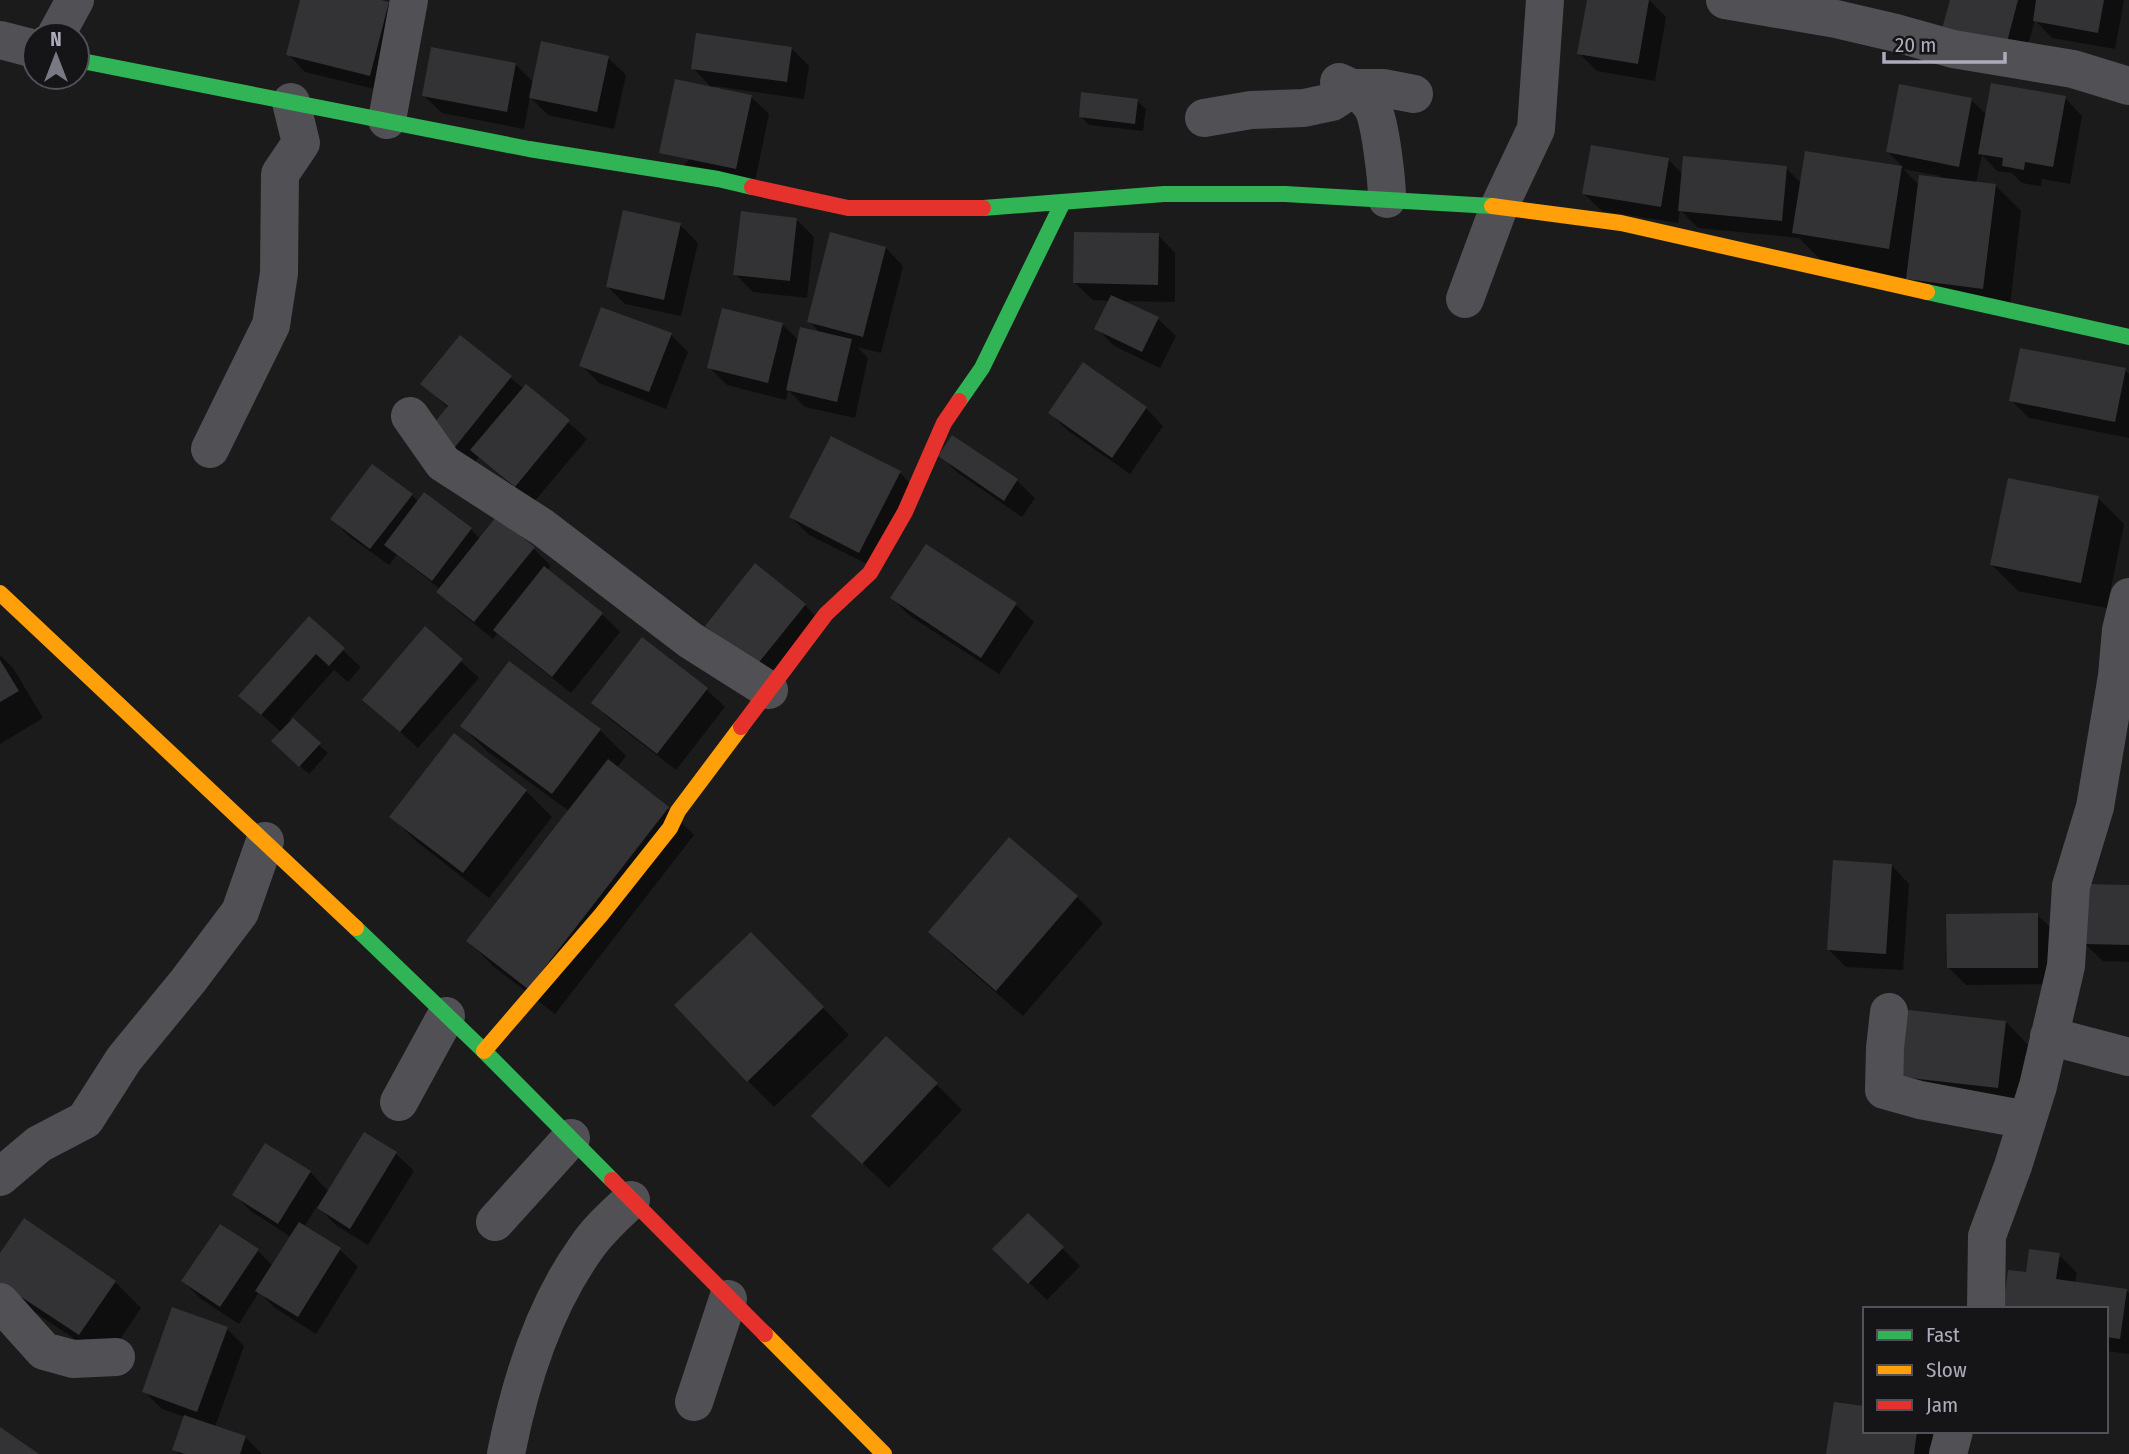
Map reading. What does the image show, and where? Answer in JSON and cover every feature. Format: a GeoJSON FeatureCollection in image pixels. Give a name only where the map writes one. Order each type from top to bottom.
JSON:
{"type":"FeatureCollection","features":[{"type":"Feature","properties":{"kind":"street"},"geometry":{"type":"LineString","coordinates":[[64,21],[75,0]]}},
{"type":"Feature","properties":{"kind":"street"},"geometry":{"type":"LineString","coordinates":[[387,120],[409,0]]}},
{"type":"Feature","properties":{"kind":"street"},"geometry":{"type":"LineString","coordinates":[[1465,299],[1499,207],[1536,129],[1545,0]]}},
{"type":"Feature","properties":{"kind":"street"},"geometry":{"type":"LineString","coordinates":[[1725,0],[1875,13],[1953,49],[2073,69],[2129,86]]}},
{"type":"Feature","properties":{"kind":"street"},"geometry":{"type":"LineString","coordinates":[[0,40],[21,45]]}},
{"type":"Feature","properties":{"kind":"street"},"geometry":{"type":"LineString","coordinates":[[91,63],[528,149],[718,179],[849,208],[984,208],[1164,194],[1285,194],[1470,203],[1621,223],[2129,337]]}},
{"type":"Feature","properties":{"kind":"street"},"geometry":{"type":"LineString","coordinates":[[1339,82],[1373,106],[1387,173],[1387,199]]}},
{"type":"Feature","properties":{"kind":"street"},"geometry":{"type":"LineString","coordinates":[[1339,82],[1414,94]]}},
{"type":"Feature","properties":{"kind":"street"},"geometry":{"type":"LineString","coordinates":[[1204,118],[1251,110],[1304,108],[1332,102],[1339,82]]}},
{"type":"Feature","properties":{"kind":"street"},"geometry":{"type":"LineString","coordinates":[[210,449],[271,324],[279,273],[280,174],[301,143],[291,102]]}},
{"type":"Feature","properties":{"kind":"street"},"geometry":{"type":"LineString","coordinates":[[484,1051],[601,915],[670,828],[678,811],[826,614],[870,573],[905,512],[944,423],[982,368],[1063,202]]}},
{"type":"Feature","properties":{"kind":"street"},"geometry":{"type":"LineString","coordinates":[[410,416],[443,463],[542,527],[690,640],[769,690]]}},
{"type":"Feature","properties":{"kind":"street"},"geometry":{"type":"LineString","coordinates":[[0,593],[484,1051],[883,1454]]}},
{"type":"Feature","properties":{"kind":"street"},"geometry":{"type":"LineString","coordinates":[[1986,1307],[1987,1236],[2038,1086],[2066,965],[2071,886],[2095,807],[2117,676],[2121,630],[2129,597]]}},
{"type":"Feature","properties":{"kind":"street"},"geometry":{"type":"LineString","coordinates":[[0,1177],[39,1144],[85,1121],[124,1059],[240,912],[265,841]]}},
{"type":"Feature","properties":{"kind":"street"},"geometry":{"type":"LineString","coordinates":[[1889,1012],[1884,1090],[1920,1100],[2027,1121]]}},
{"type":"Feature","properties":{"kind":"street"},"geometry":{"type":"LineString","coordinates":[[399,1102],[446,1016]]}},
{"type":"Feature","properties":{"kind":"street"},"geometry":{"type":"LineString","coordinates":[[2049,1036],[2129,1057]]}},
{"type":"Feature","properties":{"kind":"street"},"geometry":{"type":"LineString","coordinates":[[495,1222],[571,1138]]}},
{"type":"Feature","properties":{"kind":"street"},"geometry":{"type":"LineString","coordinates":[[506,1454],[514,1413],[534,1347],[568,1274],[587,1245],[631,1200]]}},
{"type":"Feature","properties":{"kind":"street"},"geometry":{"type":"LineString","coordinates":[[694,1402],[728,1299]]}},
{"type":"Feature","properties":{"kind":"street"},"geometry":{"type":"LineString","coordinates":[[0,1302],[44,1350],[74,1359],[116,1357]]}},
{"type":"Feature","properties":{"kind":"street"},"geometry":{"type":"LineString","coordinates":[[1948,1454],[1953,1433]]}},
{"type":"Feature","properties":{"kind":"building"},"geometry":{"type":"Polygon","coordinates":[[[300,0],[389,2],[370,76],[286,55],[300,0]]]}},
{"type":"Feature","properties":{"kind":"building"},"geometry":{"type":"Polygon","coordinates":[[[1587,0],[1649,0],[1638,64],[1577,54],[1587,0]]]}},
{"type":"Feature","properties":{"kind":"building"},"geometry":{"type":"Polygon","coordinates":[[[1950,0],[2018,0],[2006,46],[1942,29],[1950,0]]]}},
{"type":"Feature","properties":{"kind":"building"},"geometry":{"type":"Polygon","coordinates":[[[2036,0],[2104,0],[2098,33],[2033,21],[2036,0]]]}},
{"type":"Feature","properties":{"kind":"building"},"geometry":{"type":"Polygon","coordinates":[[[696,33],[792,47],[787,82],[691,69],[696,33]]]}},
{"type":"Feature","properties":{"kind":"building"},"geometry":{"type":"Polygon","coordinates":[[[541,41],[609,56],[597,112],[529,98],[541,41]]]}},
{"type":"Feature","properties":{"kind":"building"},"geometry":{"type":"Polygon","coordinates":[[[431,47],[516,63],[507,112],[422,96],[431,47]]]}},
{"type":"Feature","properties":{"kind":"building"},"geometry":{"type":"Polygon","coordinates":[[[675,79],[752,95],[736,169],[659,153],[675,79]]]}},
{"type":"Feature","properties":{"kind":"building"},"geometry":{"type":"Polygon","coordinates":[[[1991,83],[2066,96],[2053,167],[2025,162],[2024,170],[2002,166],[2003,158],[1978,154],[1991,83]]]}},
{"type":"Feature","properties":{"kind":"building"},"geometry":{"type":"Polygon","coordinates":[[[1899,84],[1972,98],[1959,167],[1886,152],[1899,84]]]}},
{"type":"Feature","properties":{"kind":"building"},"geometry":{"type":"Polygon","coordinates":[[[1081,92],[1138,99],[1135,124],[1079,117],[1081,92]]]}},
{"type":"Feature","properties":{"kind":"building"},"geometry":{"type":"Polygon","coordinates":[[[1591,145],[1669,158],[1661,207],[1582,194],[1591,145]]]}},
{"type":"Feature","properties":{"kind":"building"},"geometry":{"type":"Polygon","coordinates":[[[1805,151],[1902,166],[1889,249],[1792,233],[1805,151]]]}},
{"type":"Feature","properties":{"kind":"building"},"geometry":{"type":"Polygon","coordinates":[[[1683,156],[1787,166],[1782,221],[1678,211],[1683,156]]]}},
{"type":"Feature","properties":{"kind":"building"},"geometry":{"type":"Polygon","coordinates":[[[1919,175],[1996,184],[1983,289],[1906,279],[1919,175]]]}},
{"type":"Feature","properties":{"kind":"building"},"geometry":{"type":"Polygon","coordinates":[[[623,210],[681,223],[664,300],[606,287],[623,210]]]}},
{"type":"Feature","properties":{"kind":"building"},"geometry":{"type":"Polygon","coordinates":[[[741,211],[797,218],[790,281],[733,275],[741,211]]]}},
{"type":"Feature","properties":{"kind":"building"},"geometry":{"type":"Polygon","coordinates":[[[830,232],[886,247],[863,337],[807,322],[830,232]]]}},
{"type":"Feature","properties":{"kind":"building"},"geometry":{"type":"Polygon","coordinates":[[[1074,232],[1159,233],[1158,285],[1073,283],[1074,232]]]}},
{"type":"Feature","properties":{"kind":"building"},"geometry":{"type":"Polygon","coordinates":[[[1111,295],[1159,317],[1142,352],[1094,329],[1111,295]]]}},
{"type":"Feature","properties":{"kind":"building"},"geometry":{"type":"Polygon","coordinates":[[[601,307],[672,333],[649,392],[579,366],[601,307]]]}},
{"type":"Feature","properties":{"kind":"building"},"geometry":{"type":"Polygon","coordinates":[[[722,308],[783,323],[768,383],[707,368],[722,308]]]}},
{"type":"Feature","properties":{"kind":"building"},"geometry":{"type":"Polygon","coordinates":[[[800,327],[852,339],[837,402],[786,390],[800,327]]]}},
{"type":"Feature","properties":{"kind":"building"},"geometry":{"type":"Polygon","coordinates":[[[460,335],[512,376],[451,452],[426,433],[448,406],[420,384],[460,335]]]}},
{"type":"Feature","properties":{"kind":"building"},"geometry":{"type":"Polygon","coordinates":[[[2020,348],[2126,368],[2115,422],[2009,401],[2020,348]]]}},
{"type":"Feature","properties":{"kind":"building"},"geometry":{"type":"Polygon","coordinates":[[[1083,362],[1147,407],[1112,458],[1048,413],[1083,362]]]}},
{"type":"Feature","properties":{"kind":"building"},"geometry":{"type":"Polygon","coordinates":[[[526,384],[570,420],[515,487],[470,450],[526,384]]]}},
{"type":"Feature","properties":{"kind":"building"},"geometry":{"type":"Polygon","coordinates":[[[952,435],[1018,479],[1004,501],[938,456],[952,435]]]}},
{"type":"Feature","properties":{"kind":"building"},"geometry":{"type":"Polygon","coordinates":[[[831,436],[901,471],[859,553],[789,517],[831,436]]]}},
{"type":"Feature","properties":{"kind":"building"},"geometry":{"type":"Polygon","coordinates":[[[372,464],[413,494],[370,549],[330,519],[372,464]]]}},
{"type":"Feature","properties":{"kind":"building"},"geometry":{"type":"Polygon","coordinates":[[[2008,478],[2099,496],[2081,583],[1990,565],[2008,478]]]}},
{"type":"Feature","properties":{"kind":"building"},"geometry":{"type":"Polygon","coordinates":[[[424,492],[472,528],[432,581],[384,545],[424,492]]]}},
{"type":"Feature","properties":{"kind":"building"},"geometry":{"type":"Polygon","coordinates":[[[496,517],[535,547],[474,622],[436,592],[496,517]]]}},
{"type":"Feature","properties":{"kind":"building"},"geometry":{"type":"Polygon","coordinates":[[[926,544],[1017,603],[981,658],[890,598],[926,544]]]}},
{"type":"Feature","properties":{"kind":"building"},"geometry":{"type":"Polygon","coordinates":[[[755,563],[806,604],[756,666],[705,626],[755,563]]]}},
{"type":"Feature","properties":{"kind":"building"},"geometry":{"type":"Polygon","coordinates":[[[544,566],[603,613],[552,677],[493,630],[544,566]]]}},
{"type":"Feature","properties":{"kind":"building"},"geometry":{"type":"Polygon","coordinates":[[[309,616],[345,648],[329,666],[316,654],[261,715],[238,696],[309,616]]]}},
{"type":"Feature","properties":{"kind":"building"},"geometry":{"type":"Polygon","coordinates":[[[425,626],[463,659],[400,732],[362,700],[425,626]]]}},
{"type":"Feature","properties":{"kind":"building"},"geometry":{"type":"Polygon","coordinates":[[[642,637],[708,688],[657,754],[591,703],[642,637]]]}},
{"type":"Feature","properties":{"kind":"building"},"geometry":{"type":"Polygon","coordinates":[[[0,660],[19,691],[0,702],[0,660]]]}},
{"type":"Feature","properties":{"kind":"building"},"geometry":{"type":"Polygon","coordinates":[[[509,661],[601,729],[552,794],[460,726],[509,661]]]}},
{"type":"Feature","properties":{"kind":"building"},"geometry":{"type":"Polygon","coordinates":[[[293,718],[321,743],[299,767],[271,741],[293,718]]]}},
{"type":"Feature","properties":{"kind":"building"},"geometry":{"type":"Polygon","coordinates":[[[454,733],[527,790],[463,873],[389,817],[454,733]]]}},
{"type":"Feature","properties":{"kind":"building"},"geometry":{"type":"Polygon","coordinates":[[[608,759],[669,807],[528,989],[466,941],[608,759]]]}},
{"type":"Feature","properties":{"kind":"building"},"geometry":{"type":"Polygon","coordinates":[[[1009,837],[1078,896],[996,991],[928,932],[1009,837]]]}},
{"type":"Feature","properties":{"kind":"building"},"geometry":{"type":"Polygon","coordinates":[[[1833,860],[1892,864],[1886,954],[1827,950],[1833,860]]]}},
{"type":"Feature","properties":{"kind":"building"},"geometry":{"type":"Polygon","coordinates":[[[2085,884],[2129,885],[2129,945],[2084,944],[2085,884]]]}},
{"type":"Feature","properties":{"kind":"building"},"geometry":{"type":"Polygon","coordinates":[[[2038,913],[2038,968],[1947,968],[1946,914],[2038,913]]]}},
{"type":"Feature","properties":{"kind":"building"},"geometry":{"type":"Polygon","coordinates":[[[751,932],[824,1007],[747,1082],[674,1005],[751,932]]]}},
{"type":"Feature","properties":{"kind":"building"},"geometry":{"type":"Polygon","coordinates":[[[1900,1009],[2006,1021],[1998,1088],[1892,1076],[1900,1009]]]}},
{"type":"Feature","properties":{"kind":"building"},"geometry":{"type":"Polygon","coordinates":[[[886,1036],[938,1083],[862,1164],[811,1116],[886,1036]]]}},
{"type":"Feature","properties":{"kind":"building"},"geometry":{"type":"Polygon","coordinates":[[[364,1132],[397,1152],[350,1229],[317,1208],[364,1132]]]}},
{"type":"Feature","properties":{"kind":"building"},"geometry":{"type":"Polygon","coordinates":[[[265,1143],[311,1171],[278,1224],[232,1195],[265,1143]]]}},
{"type":"Feature","properties":{"kind":"building"},"geometry":{"type":"Polygon","coordinates":[[[1028,1213],[1064,1247],[1028,1284],[992,1249],[1028,1213]]]}},
{"type":"Feature","properties":{"kind":"building"},"geometry":{"type":"Polygon","coordinates":[[[24,1218],[116,1281],[79,1335],[0,1283],[0,1253],[24,1218]]]}},
{"type":"Feature","properties":{"kind":"building"},"geometry":{"type":"Polygon","coordinates":[[[299,1222],[341,1248],[298,1317],[255,1291],[299,1222]]]}},
{"type":"Feature","properties":{"kind":"building"},"geometry":{"type":"Polygon","coordinates":[[[220,1224],[259,1249],[220,1307],[181,1281],[220,1224]]]}},
{"type":"Feature","properties":{"kind":"building"},"geometry":{"type":"Polygon","coordinates":[[[2029,1249],[2060,1253],[2056,1279],[2127,1289],[2120,1339],[2108,1337],[2108,1307],[2003,1307],[2008,1270],[2026,1272],[2029,1249]]]}},
{"type":"Feature","properties":{"kind":"building"},"geometry":{"type":"Polygon","coordinates":[[[172,1307],[228,1327],[197,1412],[142,1392],[172,1307]]]}},
{"type":"Feature","properties":{"kind":"building"},"geometry":{"type":"Polygon","coordinates":[[[1834,1402],[1863,1406],[1863,1433],[1917,1433],[1914,1454],[1826,1454],[1834,1402]]]}},
{"type":"Feature","properties":{"kind":"building"},"geometry":{"type":"Polygon","coordinates":[[[184,1415],[246,1436],[240,1454],[185,1454],[172,1450],[184,1415]]]}},
{"type":"Feature","properties":{"kind":"building"},"geometry":{"type":"Polygon","coordinates":[[[0,1427],[39,1454],[0,1454],[0,1427]]]}},
{"type":"Feature","properties":{"kind":"traffic: fast"},"geometry":{"type":"LineString","coordinates":[[91,63],[529,149],[718,179],[752,187]]}},
{"type":"Feature","properties":{"kind":"traffic: fast"},"geometry":{"type":"LineString","coordinates":[[983,208],[1164,194],[1285,194],[1492,206]]}},
{"type":"Feature","properties":{"kind":"traffic: fast"},"geometry":{"type":"LineString","coordinates":[[959,401],[982,368],[1063,202]]}},
{"type":"Feature","properties":{"kind":"traffic: fast"},"geometry":{"type":"LineString","coordinates":[[1927,292],[2129,337]]}},
{"type":"Feature","properties":{"kind":"traffic: fast"},"geometry":{"type":"LineString","coordinates":[[356,928],[484,1051],[612,1180]]}},
{"type":"Feature","properties":{"kind":"traffic: slow"},"geometry":{"type":"LineString","coordinates":[[1492,206],[1621,223],[1927,292]]}},
{"type":"Feature","properties":{"kind":"traffic: slow"},"geometry":{"type":"LineString","coordinates":[[0,593],[356,928]]}},
{"type":"Feature","properties":{"kind":"traffic: slow"},"geometry":{"type":"LineString","coordinates":[[484,1051],[601,915],[670,828],[678,811],[741,727]]}},
{"type":"Feature","properties":{"kind":"traffic: slow"},"geometry":{"type":"LineString","coordinates":[[765,1334],[884,1454]]}},
{"type":"Feature","properties":{"kind":"traffic: jam"},"geometry":{"type":"LineString","coordinates":[[752,187],[848,208],[983,208]]}},
{"type":"Feature","properties":{"kind":"traffic: jam"},"geometry":{"type":"LineString","coordinates":[[741,727],[826,614],[870,573],[905,512],[944,423],[959,401]]}},
{"type":"Feature","properties":{"kind":"traffic: jam"},"geometry":{"type":"LineString","coordinates":[[612,1180],[765,1334]]}}]}
